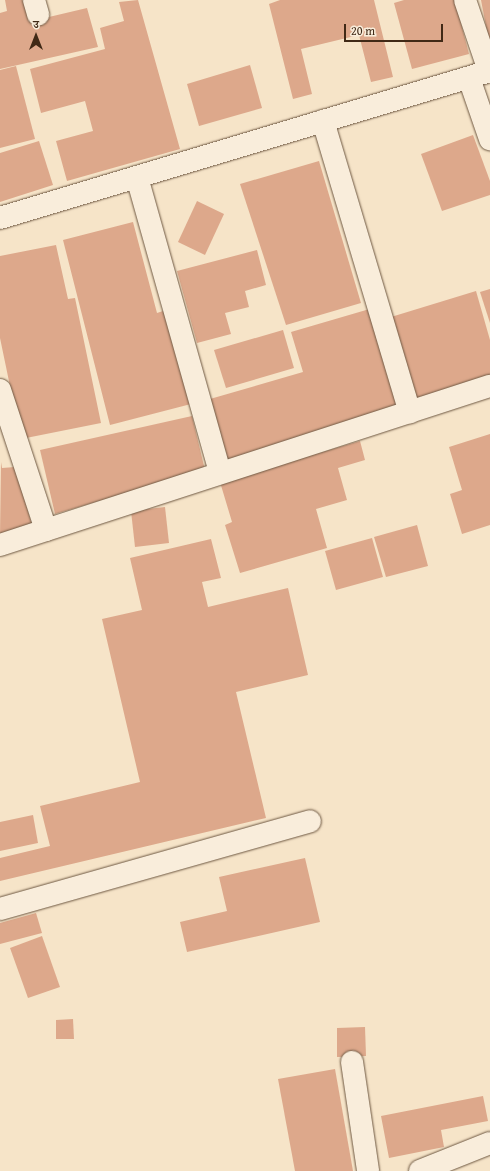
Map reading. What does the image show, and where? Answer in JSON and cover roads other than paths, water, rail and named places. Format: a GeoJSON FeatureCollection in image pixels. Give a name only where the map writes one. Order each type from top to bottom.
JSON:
{"type":"FeatureCollection","features":[{"type":"Feature","properties":{"kind":"street"},"geometry":{"type":"LineString","coordinates":[[466,0],[483,73],[490,139]]}},
{"type":"Feature","properties":{"kind":"street"},"geometry":{"type":"LineString","coordinates":[[0,218],[483,73]]}},
{"type":"Feature","properties":{"kind":"street"},"geometry":{"type":"LineString","coordinates":[[323,121],[410,412]]}},
{"type":"Feature","properties":{"kind":"street"},"geometry":{"type":"LineString","coordinates":[[138,177],[220,473]]}},
{"type":"Feature","properties":{"kind":"street"},"geometry":{"type":"LineString","coordinates":[[0,545],[490,386]]}},
{"type":"Feature","properties":{"kind":"street"},"geometry":{"type":"LineString","coordinates":[[0,390],[46,530]]}},
{"type":"Feature","properties":{"kind":"street"},"geometry":{"type":"LineString","coordinates":[[0,909],[310,821]]}},
{"type":"Feature","properties":{"kind":"street"},"geometry":{"type":"LineString","coordinates":[[352,1062],[368,1171]]}},
{"type":"Feature","properties":{"kind":"street"},"geometry":{"type":"LineString","coordinates":[[420,1171],[490,1143]]}}]}
